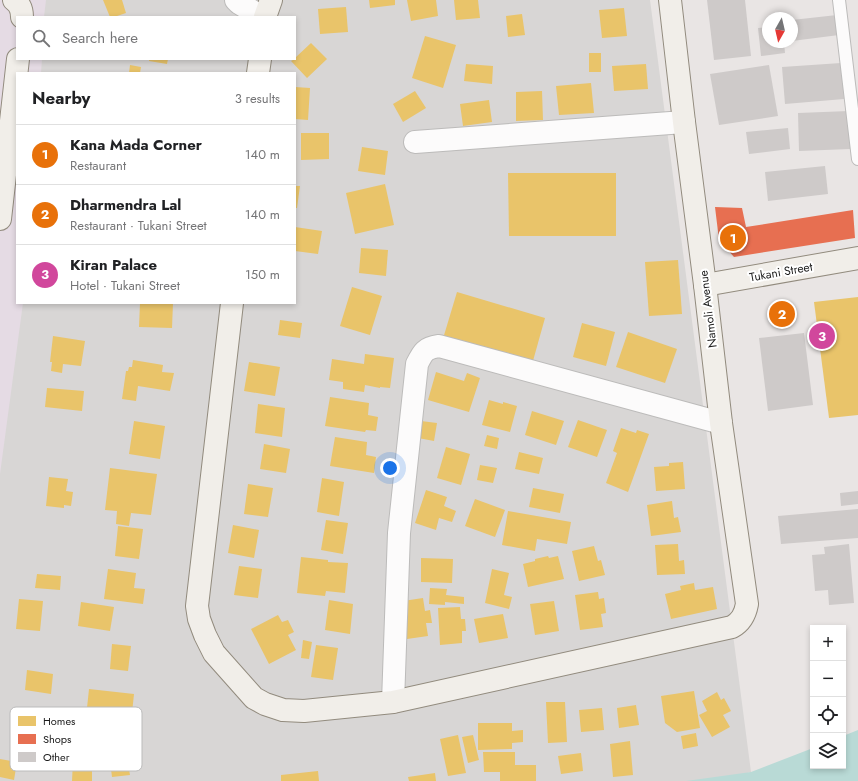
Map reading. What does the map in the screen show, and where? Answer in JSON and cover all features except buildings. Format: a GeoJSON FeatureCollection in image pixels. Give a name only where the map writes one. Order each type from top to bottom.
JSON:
{"type":"FeatureCollection","features":[{"type":"Feature","properties":{"kind":"street"},"geometry":{"type":"LineString","coordinates":[[14,0],[20,7],[22,16]]}},
{"type":"Feature","properties":{"kind":"street"},"geometry":{"type":"LineString","coordinates":[[236,0],[262,16]]}},
{"type":"Feature","properties":{"kind":"street"},"geometry":{"type":"LineString","coordinates":[[264,16],[271,0]]}},
{"type":"Feature","properties":{"kind":"street","name":"Namoli Avenue"},"geometry":{"type":"LineString","coordinates":[[393,702],[732,627],[738,624],[746,610],[747,604],[721,423],[670,0]]}},
{"type":"Feature","properties":{"kind":"street"},"geometry":{"type":"LineString","coordinates":[[17,72],[18,60]]}},
{"type":"Feature","properties":{"kind":"street"},"geometry":{"type":"LineString","coordinates":[[258,72],[260,60]]}},
{"type":"Feature","properties":{"kind":"street"},"geometry":{"type":"LineString","coordinates":[[0,219],[16,77]]}},
{"type":"Feature","properties":{"kind":"street"},"geometry":{"type":"LineString","coordinates":[[415,142],[684,122]]}},
{"type":"Feature","properties":{"kind":"street","name":"Tukani Street"},"geometry":{"type":"LineString","coordinates":[[705,285],[858,258]]}},
{"type":"Feature","properties":{"kind":"street"},"geometry":{"type":"LineString","coordinates":[[232,304],[197,606],[199,619],[214,653],[254,698],[265,704],[283,710],[304,711],[393,702],[399,533],[417,364],[422,354],[427,349],[439,346],[721,423]]}},
{"type":"Feature","properties":{"kind":"lane"},"geometry":{"type":"LineString","coordinates":[[839,0],[858,159]]}},
{"type":"Feature","properties":{"kind":"shaded area"},"geometry":{"type":"Polygon","coordinates":[[[0,0],[46,0],[44,16],[16,16],[16,60],[42,60],[41,72],[16,72],[16,304],[23,304],[0,474],[0,0]]]}},
{"type":"Feature","properties":{"kind":"shaded area"},"geometry":{"type":"Polygon","coordinates":[[[39,0],[650,0],[751,772],[717,781],[0,781],[0,339],[17,304],[296,304],[296,72],[31,72],[32,60],[296,60],[296,16],[37,16],[39,0]]]}},
{"type":"Feature","properties":{"kind":"water"},"geometry":{"type":"Polygon","coordinates":[[[858,730],[858,781],[686,781],[751,772],[810,749],[810,769],[846,769],[846,735],[858,730]]]}},
{"type":"Feature","properties":{"kind":"place","name":"Kana Mada Corner"},"geometry":{"type":"Point","coordinates":[733,238]}},
{"type":"Feature","properties":{"kind":"place","name":"Dharmendra Lal"},"geometry":{"type":"Point","coordinates":[782,314]}},
{"type":"Feature","properties":{"kind":"place","name":"Kiran Palace"},"geometry":{"type":"Point","coordinates":[822,336]}}]}
